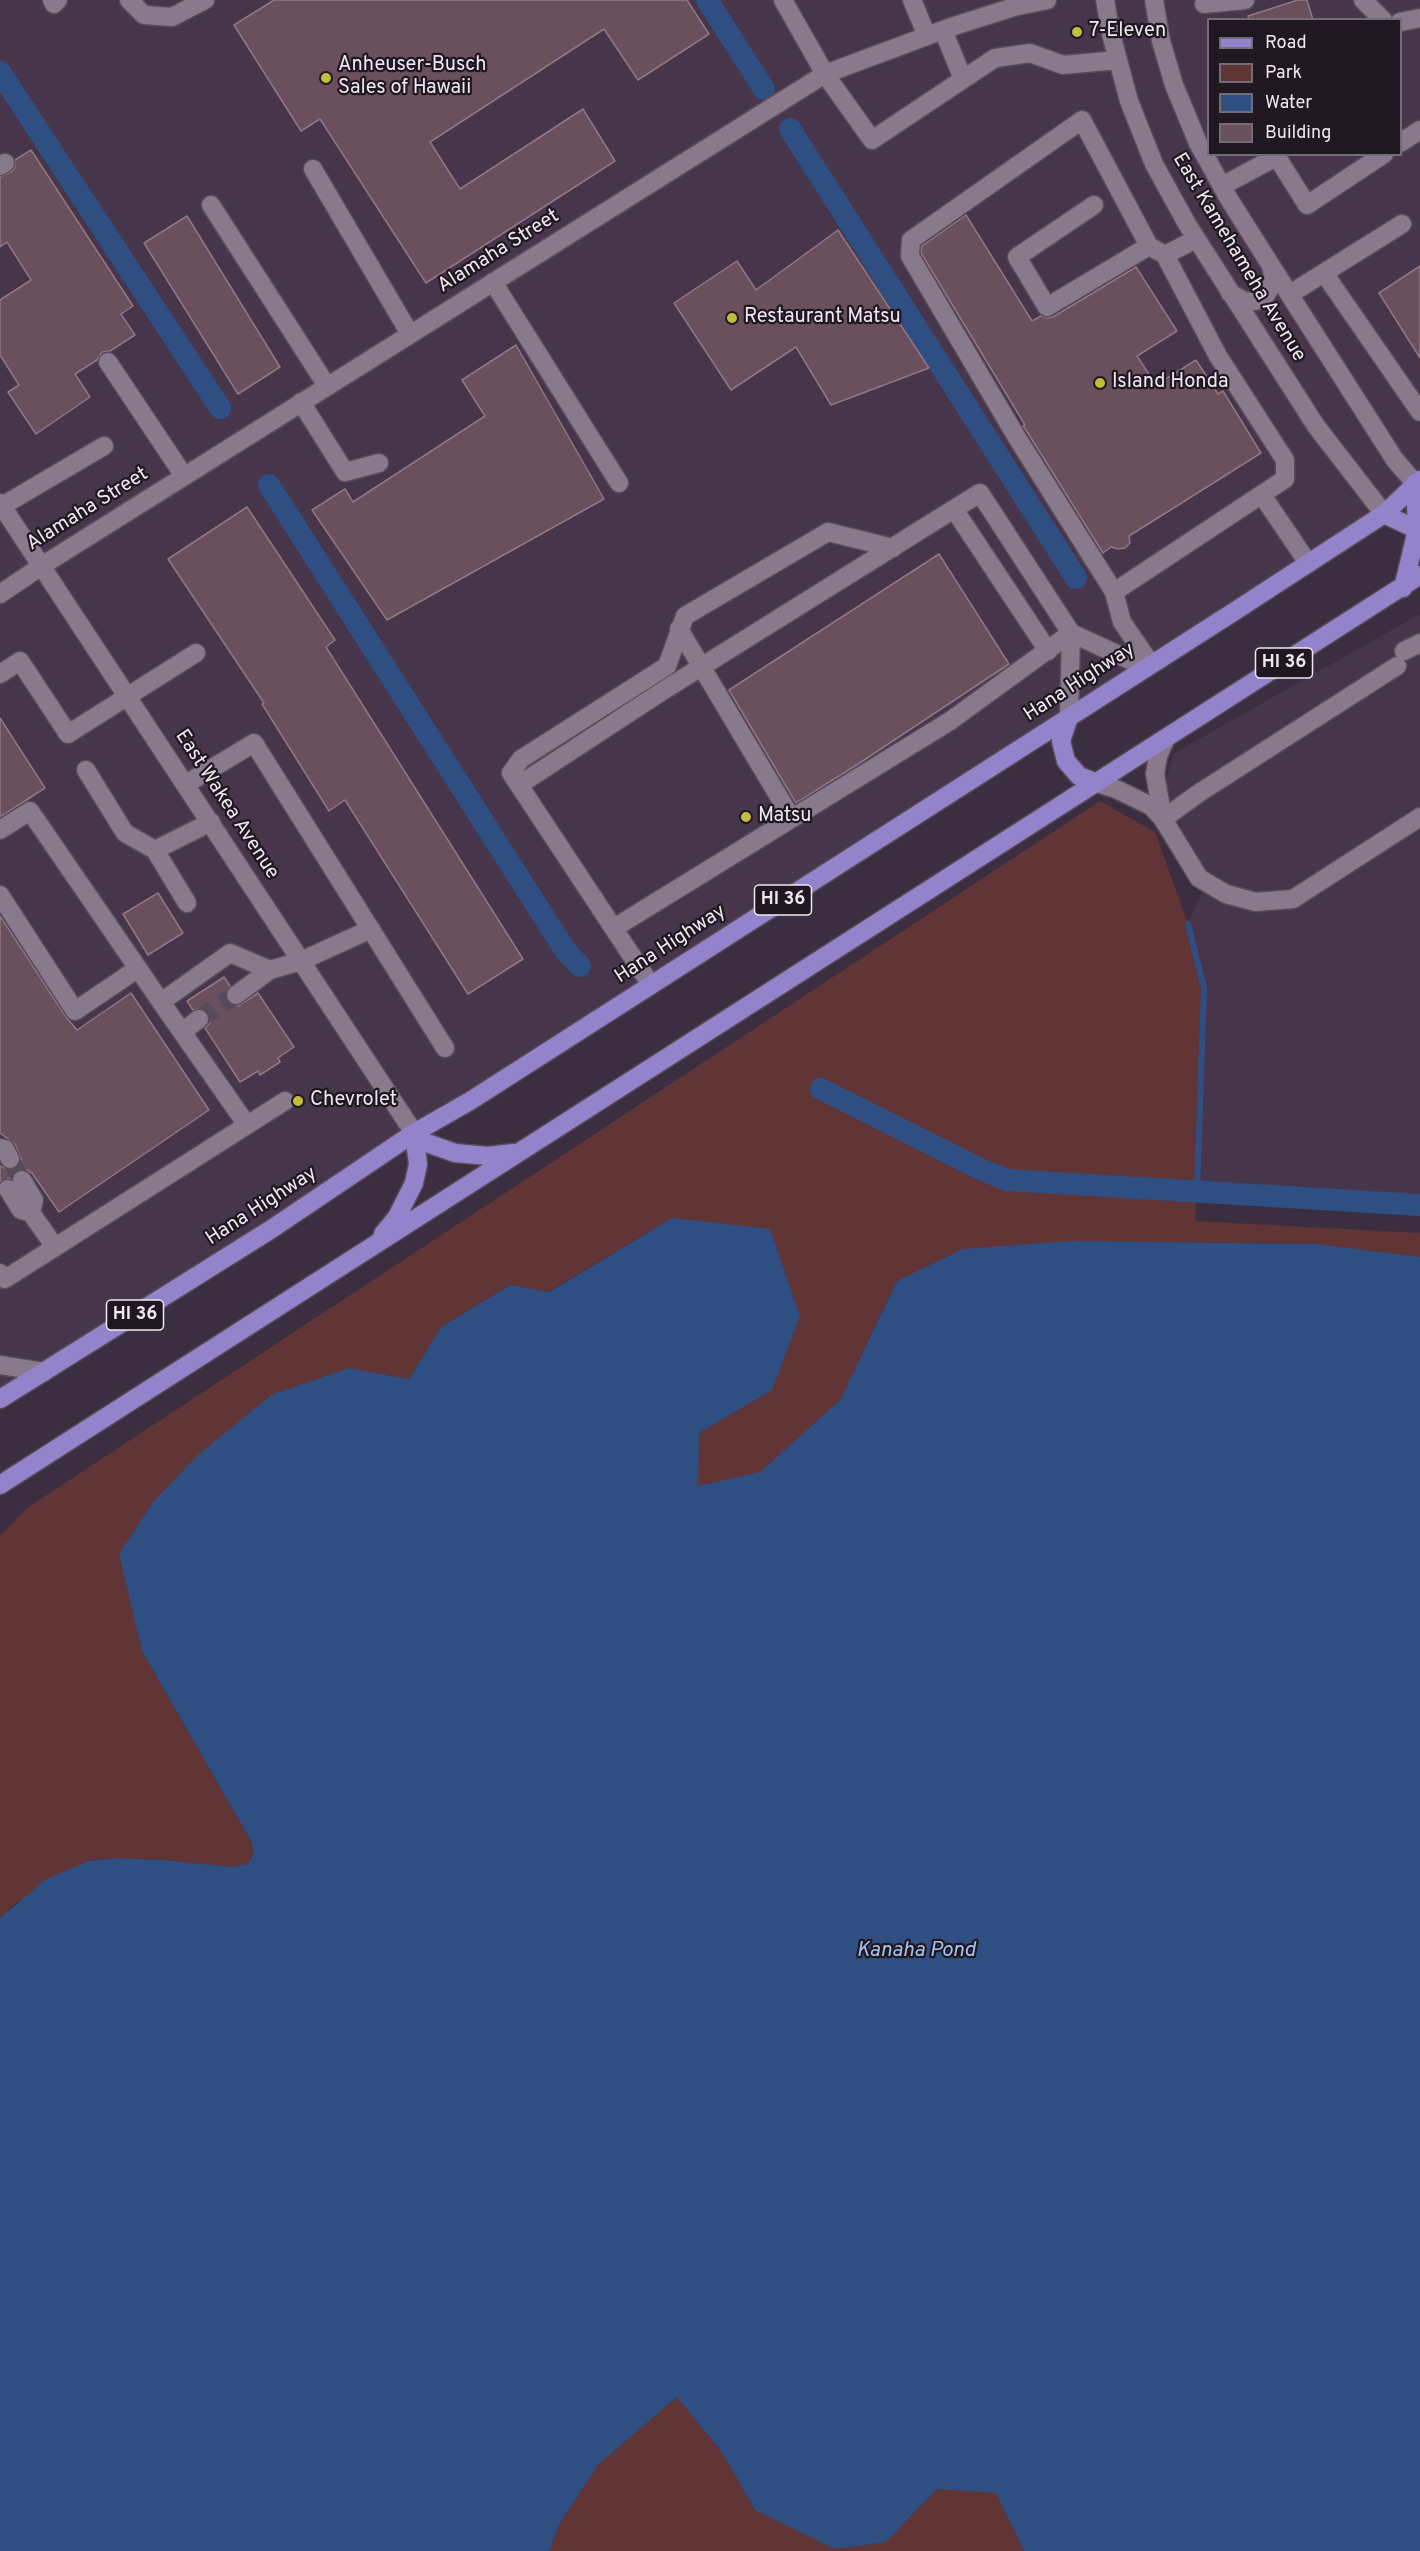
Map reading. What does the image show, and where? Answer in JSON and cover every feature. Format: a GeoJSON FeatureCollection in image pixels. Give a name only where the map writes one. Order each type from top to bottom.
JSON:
{"type":"FeatureCollection","features":[{"type":"Feature","properties":{"kind":"main road","name":"Hana Highway"},"geometry":{"type":"LineString","coordinates":[[0,1399],[270,1230],[414,1133],[470,1101],[1384,514],[1418,484]]}},
{"type":"Feature","properties":{"kind":"main road"},"geometry":{"type":"LineString","coordinates":[[1403,588],[1419,530],[1418,484]]}},
{"type":"Feature","properties":{"kind":"main road"},"geometry":{"type":"LineString","coordinates":[[1384,514],[1419,530]]}},
{"type":"Feature","properties":{"kind":"main road","name":"HI 36"},"geometry":{"type":"LineString","coordinates":[[4,1484],[1420,575]]}},
{"type":"Feature","properties":{"kind":"main road"},"geometry":{"type":"LineString","coordinates":[[1069,717],[1061,741],[1066,760],[1079,776],[1097,783]]}},
{"type":"Feature","properties":{"kind":"main road","name":"HI 36"},"geometry":{"type":"LineString","coordinates":[[414,1133],[424,1142],[455,1153],[488,1156],[520,1152]]}},
{"type":"Feature","properties":{"kind":"main road","name":"HI 36"},"geometry":{"type":"LineString","coordinates":[[372,1247],[397,1217],[414,1183],[418,1164],[414,1133]]}},
{"type":"Feature","properties":{"kind":"street"},"geometry":{"type":"LineString","coordinates":[[52,0],[54,3],[58,0]]}},
{"type":"Feature","properties":{"kind":"street"},"geometry":{"type":"LineString","coordinates":[[129,0],[144,15],[172,17],[205,0]]}},
{"type":"Feature","properties":{"kind":"street"},"geometry":{"type":"LineString","coordinates":[[783,0],[825,74],[872,140],[995,58],[1030,53],[1063,65],[1118,60]]}},
{"type":"Feature","properties":{"kind":"street"},"geometry":{"type":"LineString","coordinates":[[912,0],[940,31],[963,79]]}},
{"type":"Feature","properties":{"kind":"street","name":"Alamaha Street"},"geometry":{"type":"LineString","coordinates":[[0,594],[301,402],[825,74],[940,31],[1014,7],[1047,0]]}},
{"type":"Feature","properties":{"kind":"street","name":"East Kamehameha Avenue"},"geometry":{"type":"LineString","coordinates":[[1105,0],[1129,100],[1154,164],[1196,239],[1316,426],[1384,514]]}},
{"type":"Feature","properties":{"kind":"street","name":"East Kamehameha Avenue"},"geometry":{"type":"LineString","coordinates":[[1154,0],[1161,41],[1184,112],[1222,186],[1395,460],[1418,484]]}},
{"type":"Feature","properties":{"kind":"street"},"geometry":{"type":"LineString","coordinates":[[1208,18],[1203,2],[1245,0]]}},
{"type":"Feature","properties":{"kind":"street"},"geometry":{"type":"LineString","coordinates":[[1363,0],[1381,18]]}},
{"type":"Feature","properties":{"kind":"street"},"geometry":{"type":"LineString","coordinates":[[1402,22],[1420,18]]}},
{"type":"Feature","properties":{"kind":"street"},"geometry":{"type":"LineString","coordinates":[[1114,592],[1285,479],[1285,460],[1218,356],[1082,120],[910,240],[910,256],[1016,436],[1114,592],[1122,622],[1148,666]]}},
{"type":"Feature","properties":{"kind":"street"},"geometry":{"type":"LineString","coordinates":[[1402,142],[1420,130]]}},
{"type":"Feature","properties":{"kind":"street"},"geometry":{"type":"LineString","coordinates":[[1222,186],[1275,156],[1307,206],[1381,156]]}},
{"type":"Feature","properties":{"kind":"street"},"geometry":{"type":"LineString","coordinates":[[313,169],[410,334]]}},
{"type":"Feature","properties":{"kind":"street"},"geometry":{"type":"LineString","coordinates":[[211,205],[327,386]]}},
{"type":"Feature","properties":{"kind":"street"},"geometry":{"type":"LineString","coordinates":[[1094,205],[1017,257],[1047,307],[1157,250],[1196,239]]}},
{"type":"Feature","properties":{"kind":"street"},"geometry":{"type":"LineString","coordinates":[[1290,294],[1402,224]]}},
{"type":"Feature","properties":{"kind":"street"},"geometry":{"type":"LineString","coordinates":[[1230,293],[1246,302],[1265,296],[1274,281],[1270,264]]}},
{"type":"Feature","properties":{"kind":"street"},"geometry":{"type":"LineString","coordinates":[[1324,273],[1420,412]]}},
{"type":"Feature","properties":{"kind":"street"},"geometry":{"type":"LineString","coordinates":[[493,282],[619,483]]}},
{"type":"Feature","properties":{"kind":"street"},"geometry":{"type":"LineString","coordinates":[[108,362],[184,476]]}},
{"type":"Feature","properties":{"kind":"street"},"geometry":{"type":"LineString","coordinates":[[301,402],[345,472],[379,463]]}},
{"type":"Feature","properties":{"kind":"street"},"geometry":{"type":"LineString","coordinates":[[1,504],[104,446]]}},
{"type":"Feature","properties":{"kind":"street"},"geometry":{"type":"LineString","coordinates":[[519,785],[701,667],[980,494],[1071,633],[1148,666]]}},
{"type":"Feature","properties":{"kind":"street"},"geometry":{"type":"LineString","coordinates":[[1262,495],[1308,563]]}},
{"type":"Feature","properties":{"kind":"street","name":"East Wakea Avenue"},"geometry":{"type":"LineString","coordinates":[[1,504],[414,1133]]}},
{"type":"Feature","properties":{"kind":"street"},"geometry":{"type":"LineString","coordinates":[[954,509],[1048,651]]}},
{"type":"Feature","properties":{"kind":"street"},"geometry":{"type":"LineString","coordinates":[[651,985],[511,773],[521,759],[667,666],[685,616],[828,532],[893,548]]}},
{"type":"Feature","properties":{"kind":"street"},"geometry":{"type":"LineString","coordinates":[[679,629],[791,817]]}},
{"type":"Feature","properties":{"kind":"street"},"geometry":{"type":"LineString","coordinates":[[614,928],[950,721],[1071,633]]}},
{"type":"Feature","properties":{"kind":"street"},"geometry":{"type":"LineString","coordinates":[[1069,717],[1071,633]]}},
{"type":"Feature","properties":{"kind":"street"},"geometry":{"type":"LineString","coordinates":[[0,674],[21,661],[68,734],[196,653]]}},
{"type":"Feature","properties":{"kind":"street"},"geometry":{"type":"LineString","coordinates":[[1163,819],[1198,793],[1407,653]]}},
{"type":"Feature","properties":{"kind":"street"},"geometry":{"type":"LineString","coordinates":[[1163,819],[1155,774],[1158,756],[1165,740]]}},
{"type":"Feature","properties":{"kind":"street"},"geometry":{"type":"LineString","coordinates":[[186,784],[254,743],[445,1048]]}},
{"type":"Feature","properties":{"kind":"street"},"geometry":{"type":"LineString","coordinates":[[87,770],[125,832],[155,850],[187,903]]}},
{"type":"Feature","properties":{"kind":"street"},"geometry":{"type":"LineString","coordinates":[[1097,783],[1151,806],[1163,819],[1199,878],[1226,894],[1256,902],[1293,899],[1420,817]]}},
{"type":"Feature","properties":{"kind":"street"},"geometry":{"type":"LineString","coordinates":[[0,830],[30,811],[137,969],[247,1125]]}},
{"type":"Feature","properties":{"kind":"street"},"geometry":{"type":"LineString","coordinates":[[155,850],[211,822]]}},
{"type":"Feature","properties":{"kind":"street"},"geometry":{"type":"LineString","coordinates":[[0,895],[75,1011],[137,969]]}},
{"type":"Feature","properties":{"kind":"street"},"geometry":{"type":"LineString","coordinates":[[236,995],[270,970],[301,961],[371,929]]}},
{"type":"Feature","properties":{"kind":"street"},"geometry":{"type":"LineString","coordinates":[[161,1002],[230,953],[270,970]]}},
{"type":"Feature","properties":{"kind":"street"},"geometry":{"type":"LineString","coordinates":[[182,1032],[199,1019]]}},
{"type":"Feature","properties":{"kind":"street"},"geometry":{"type":"LineString","coordinates":[[0,1274],[5,1279],[285,1101]]}},
{"type":"Feature","properties":{"kind":"street"},"geometry":{"type":"LineString","coordinates":[[15,1185],[34,1200],[31,1213],[55,1247]]}},
{"type":"Feature","properties":{"kind":"street"},"geometry":{"type":"LineString","coordinates":[[0,1365],[44,1372]]}},
{"type":"Feature","properties":{"kind":"shaded area"},"geometry":{"type":"Polygon","coordinates":[[[0,0],[1420,0],[1420,480],[1384,514],[0,1399],[0,0]]]}},
{"type":"Feature","properties":{"kind":"shaded area"},"geometry":{"type":"Polygon","coordinates":[[[1420,614],[1420,1205],[1197,1192],[1204,988],[1188,924],[1205,884],[1164,787],[1174,753],[1420,614]]]}},
{"type":"Feature","properties":{"kind":"green space"},"geometry":{"type":"Polygon","coordinates":[[[1100,801],[1155,832],[1188,924],[1204,988],[1195,1221],[1420,1233],[1420,1257],[1316,1244],[1071,1241],[897,1281],[840,1400],[760,1472],[697,1487],[698,1433],[772,1390],[672,1218],[548,1292],[510,1285],[441,1327],[409,1379],[349,1368],[142,1651],[251,1841],[254,1853],[248,1864],[232,1867],[117,1858],[88,1861],[15,1904],[0,1918],[0,1536],[27,1508],[1100,801]]]}},
{"type":"Feature","properties":{"kind":"green space"},"geometry":{"type":"Polygon","coordinates":[[[677,2397],[721,2451],[755,2510],[886,2542],[937,2489],[996,2492],[1024,2551],[549,2551],[560,2523],[598,2465],[677,2397]]]}},
{"type":"Feature","properties":{"kind":"water","name":"Kanaha Pond"},"geometry":{"type":"Polygon","coordinates":[[[672,1218],[770,1229],[800,1316],[772,1390],[699,1433],[698,1486],[760,1472],[840,1400],[897,1281],[963,1249],[1071,1241],[1317,1244],[1420,1257],[1420,2551],[1024,2551],[996,2493],[937,2489],[886,2542],[835,2549],[755,2510],[721,2451],[677,2397],[598,2465],[560,2523],[549,2551],[0,2551],[0,1918],[45,1880],[88,1861],[117,1858],[232,1867],[248,1864],[254,1853],[251,1841],[142,1651],[119,1554],[153,1502],[198,1455],[271,1395],[349,1368],[409,1379],[441,1327],[510,1285],[549,1292],[672,1218]]]}},
{"type":"Feature","properties":{"kind":"building"},"geometry":{"type":"Polygon","coordinates":[[[274,0],[687,0],[709,34],[638,80],[604,29],[430,142],[460,189],[583,109],[615,161],[426,283],[320,119],[301,131],[234,25],[274,0]]]}},
{"type":"Feature","properties":{"kind":"building"},"geometry":{"type":"Polygon","coordinates":[[[1298,0],[1307,0],[1312,18],[1248,18],[1248,16],[1298,0]]]}},
{"type":"Feature","properties":{"kind":"building"},"geometry":{"type":"Polygon","coordinates":[[[31,150],[133,306],[121,314],[135,335],[110,351],[102,352],[97,360],[75,374],[90,397],[36,434],[8,392],[19,385],[0,355],[0,300],[31,280],[7,242],[0,247],[0,177],[11,172],[15,168],[15,160],[31,150]]]}},
{"type":"Feature","properties":{"kind":"building","name":"Island Honda"},"geometry":{"type":"Polygon","coordinates":[[[966,215],[1032,321],[1041,316],[1053,317],[1136,267],[1177,331],[1137,356],[1156,385],[1196,360],[1218,394],[1223,391],[1261,453],[1129,536],[1130,543],[1125,548],[1111,547],[1103,553],[1023,426],[1025,425],[921,253],[922,246],[966,215]]]}},
{"type":"Feature","properties":{"kind":"building"},"geometry":{"type":"Polygon","coordinates":[[[187,216],[280,367],[238,394],[144,243],[187,216]]]}},
{"type":"Feature","properties":{"kind":"building"},"geometry":{"type":"Polygon","coordinates":[[[838,230],[929,368],[831,405],[796,347],[731,390],[674,303],[737,261],[756,290],[838,230]]]}},
{"type":"Feature","properties":{"kind":"building"},"geometry":{"type":"Polygon","coordinates":[[[1420,266],[1420,358],[1379,293],[1420,266]]]}},
{"type":"Feature","properties":{"kind":"building"},"geometry":{"type":"Polygon","coordinates":[[[516,345],[604,499],[387,620],[312,510],[345,489],[353,502],[485,416],[462,380],[516,345]]]}},
{"type":"Feature","properties":{"kind":"building"},"geometry":{"type":"Polygon","coordinates":[[[247,507],[335,640],[326,647],[523,959],[468,994],[345,800],[329,811],[262,704],[264,703],[168,559],[247,507]]]}},
{"type":"Feature","properties":{"kind":"building"},"geometry":{"type":"Polygon","coordinates":[[[939,554],[1009,664],[796,803],[729,690],[939,554]]]}},
{"type":"Feature","properties":{"kind":"building"},"geometry":{"type":"Polygon","coordinates":[[[0,718],[45,788],[0,817],[0,718]]]}},
{"type":"Feature","properties":{"kind":"building"},"geometry":{"type":"Polygon","coordinates":[[[158,893],[183,933],[148,955],[123,914],[158,893]]]}},
{"type":"Feature","properties":{"kind":"building"},"geometry":{"type":"Polygon","coordinates":[[[0,916],[66,1017],[77,1030],[131,993],[209,1110],[59,1212],[32,1173],[27,1170],[17,1170],[11,1178],[0,1182],[0,1166],[9,1170],[14,1169],[20,1165],[21,1159],[15,1144],[0,1133],[0,916]]]}},
{"type":"Feature","properties":{"kind":"building"},"geometry":{"type":"Polygon","coordinates":[[[224,977],[230,986],[225,996],[227,1002],[238,1006],[258,993],[294,1047],[278,1058],[280,1062],[260,1075],[258,1071],[240,1082],[205,1028],[210,1023],[208,1013],[203,1008],[193,1010],[187,1001],[224,977]]]}},
{"type":"Feature","properties":{"kind":"waterway"},"geometry":{"type":"LineString","coordinates":[[707,0],[764,89]]}},
{"type":"Feature","properties":{"kind":"waterway"},"geometry":{"type":"LineString","coordinates":[[0,72],[220,408]]}},
{"type":"Feature","properties":{"kind":"waterway"},"geometry":{"type":"LineString","coordinates":[[790,129],[1076,578]]}},
{"type":"Feature","properties":{"kind":"waterway"},"geometry":{"type":"LineString","coordinates":[[269,485],[565,950],[580,966]]}},
{"type":"Feature","properties":{"kind":"waterway"},"geometry":{"type":"LineString","coordinates":[[1188,924],[1204,988],[1197,1192]]}},
{"type":"Feature","properties":{"kind":"waterway"},"geometry":{"type":"LineString","coordinates":[[821,1089],[978,1168],[1007,1180],[1420,1205]]}},
{"type":"Feature","properties":{"kind":"tunnel"},"geometry":{"type":"LineString","coordinates":[[199,1019],[236,995]]}},
{"type":"Feature","properties":{"kind":"tunnel"},"geometry":{"type":"LineString","coordinates":[[10,1159],[22,1180]]}},
{"type":"Feature","properties":{"kind":"place","name":"7-Eleven"},"geometry":{"type":"Point","coordinates":[1077,32]}},
{"type":"Feature","properties":{"kind":"place","name":"Anheuser-Busch Sales of Hawaii"},"geometry":{"type":"Point","coordinates":[326,78]}},
{"type":"Feature","properties":{"kind":"place","name":"Restaurant Matsu"},"geometry":{"type":"Point","coordinates":[732,318]}},
{"type":"Feature","properties":{"kind":"place","name":"Island Honda"},"geometry":{"type":"Point","coordinates":[1100,383]}},
{"type":"Feature","properties":{"kind":"place","name":"Matsu"},"geometry":{"type":"Point","coordinates":[746,817]}},
{"type":"Feature","properties":{"kind":"place","name":"Chevrolet"},"geometry":{"type":"Point","coordinates":[298,1101]}}]}
